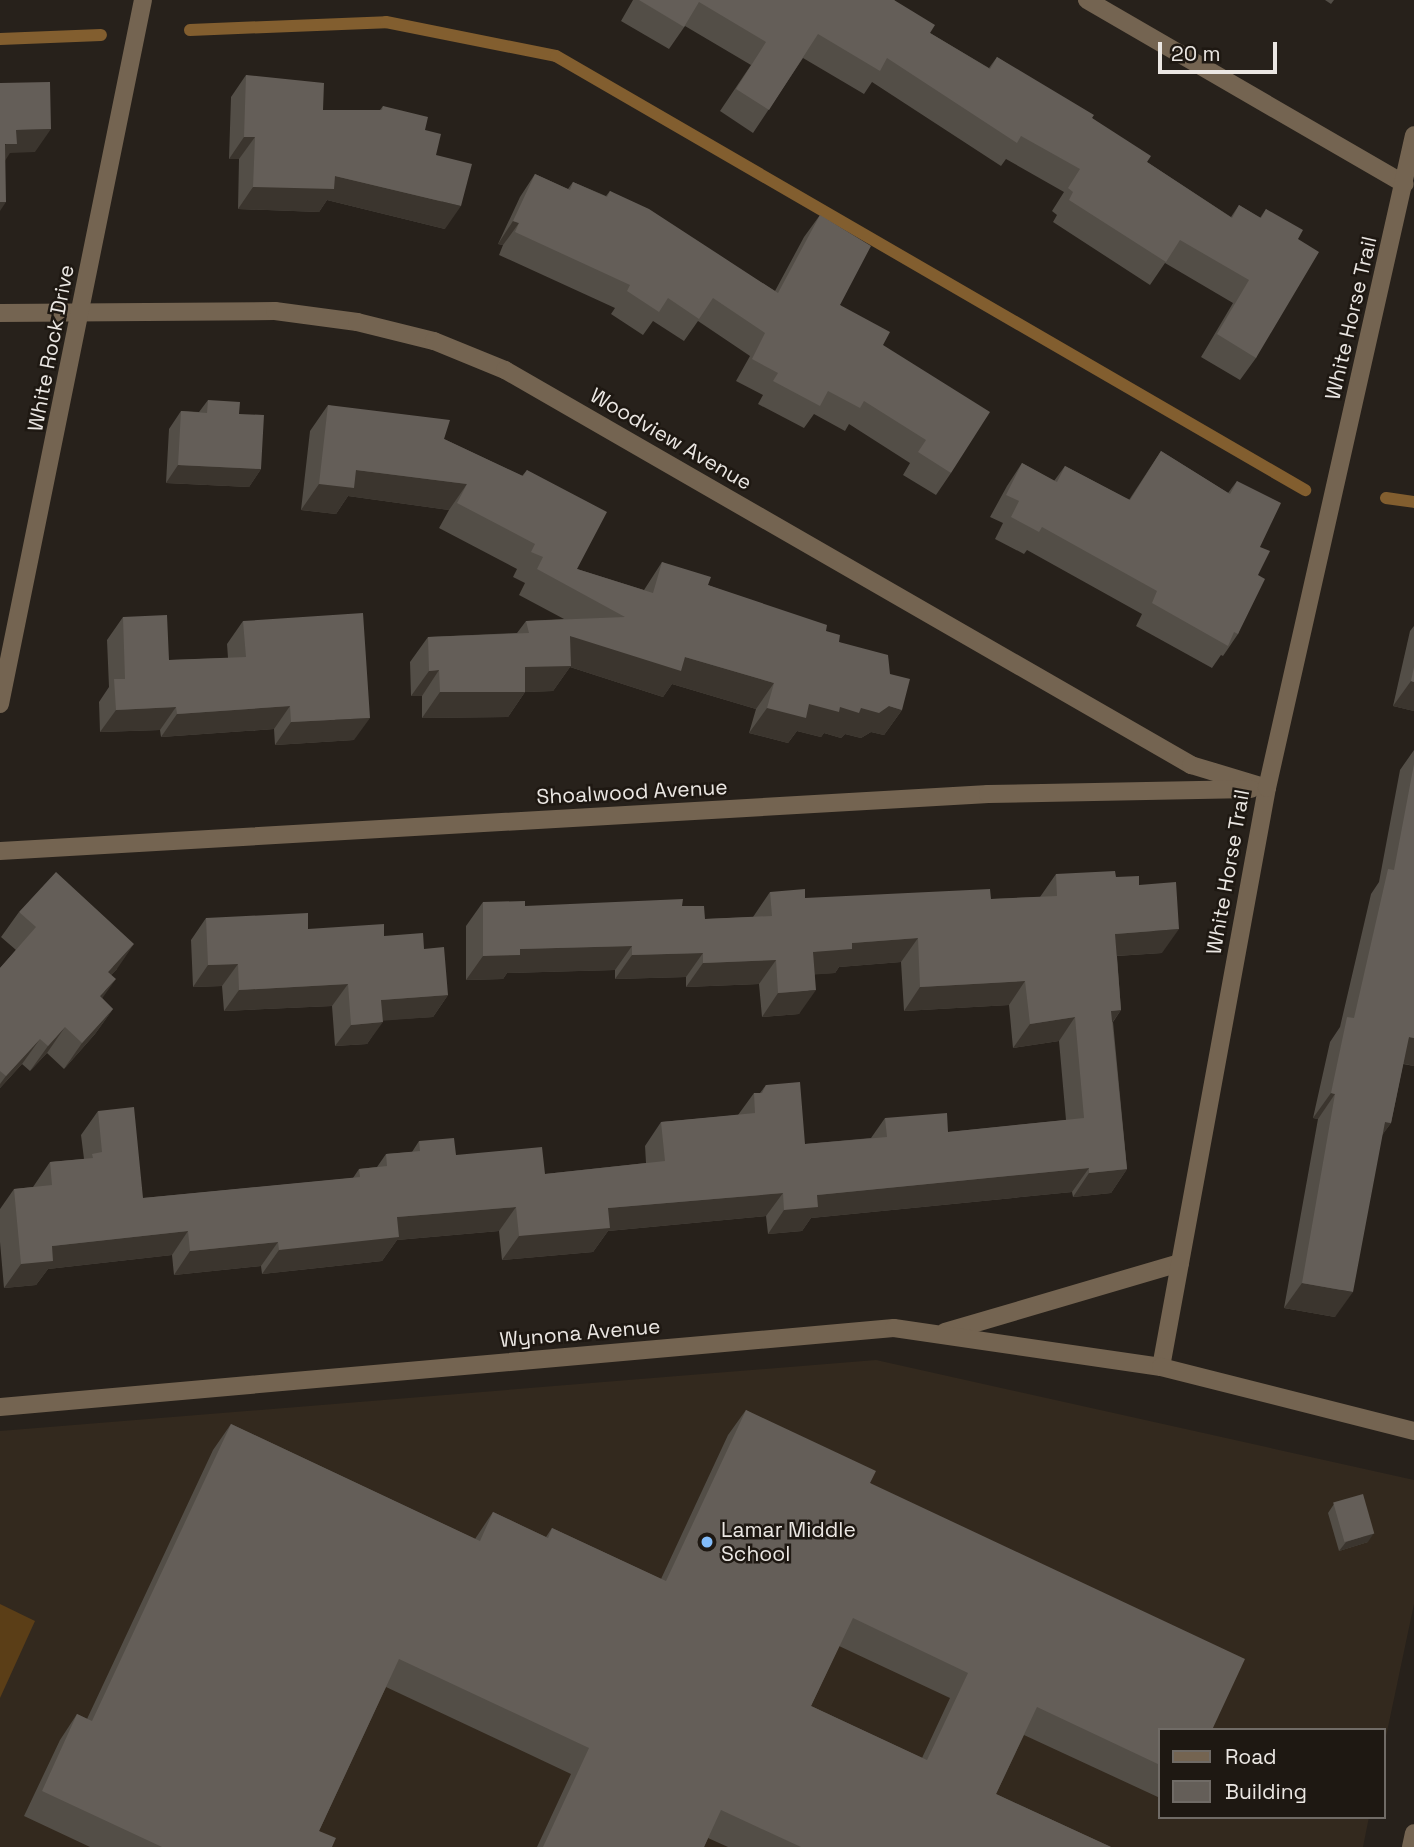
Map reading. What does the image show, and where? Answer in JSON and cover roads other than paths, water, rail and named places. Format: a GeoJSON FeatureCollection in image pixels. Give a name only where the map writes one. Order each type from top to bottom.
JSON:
{"type":"FeatureCollection","features":[{"type":"Feature","properties":{"kind":"street","name":"White Rock Drive"},"geometry":{"type":"LineString","coordinates":[[0,704],[143,0]]}},
{"type":"Feature","properties":{"kind":"street"},"geometry":{"type":"LineString","coordinates":[[1087,0],[1404,184]]}},
{"type":"Feature","properties":{"kind":"street","name":"White Horse Trail"},"geometry":{"type":"LineString","coordinates":[[1161,1367],[1266,788],[1414,135]]}},
{"type":"Feature","properties":{"kind":"street","name":"Woodview Avenue"},"geometry":{"type":"LineString","coordinates":[[0,313],[82,310],[275,311],[357,322],[446,346],[505,370],[1191,765],[1266,788]]}},
{"type":"Feature","properties":{"kind":"street","name":"Shoalwood Avenue"},"geometry":{"type":"LineString","coordinates":[[0,851],[988,794],[1266,788]]}},
{"type":"Feature","properties":{"kind":"street"},"geometry":{"type":"LineString","coordinates":[[939,1334],[1180,1263]]}},
{"type":"Feature","properties":{"kind":"street","name":"Wynona Avenue"},"geometry":{"type":"LineString","coordinates":[[0,1407],[894,1328],[1161,1367]]}},
{"type":"Feature","properties":{"kind":"street"},"geometry":{"type":"LineString","coordinates":[[1161,1367],[1414,1431]]}},
{"type":"Feature","properties":{"kind":"street"},"geometry":{"type":"LineString","coordinates":[[1411,1847],[1414,1833]]}},
{"type":"Feature","properties":{"kind":"waterway"},"geometry":{"type":"LineString","coordinates":[[190,30],[386,22],[556,56],[1305,490]]}},
{"type":"Feature","properties":{"kind":"waterway"},"geometry":{"type":"LineString","coordinates":[[0,39],[101,35]]}},
{"type":"Feature","properties":{"kind":"waterway"},"geometry":{"type":"LineString","coordinates":[[1386,498],[1414,502]]}},
{"type":"Feature","properties":{"kind":"place","name":"Lamar Middle School"},"geometry":{"type":"Point","coordinates":[707,1542]}}]}
